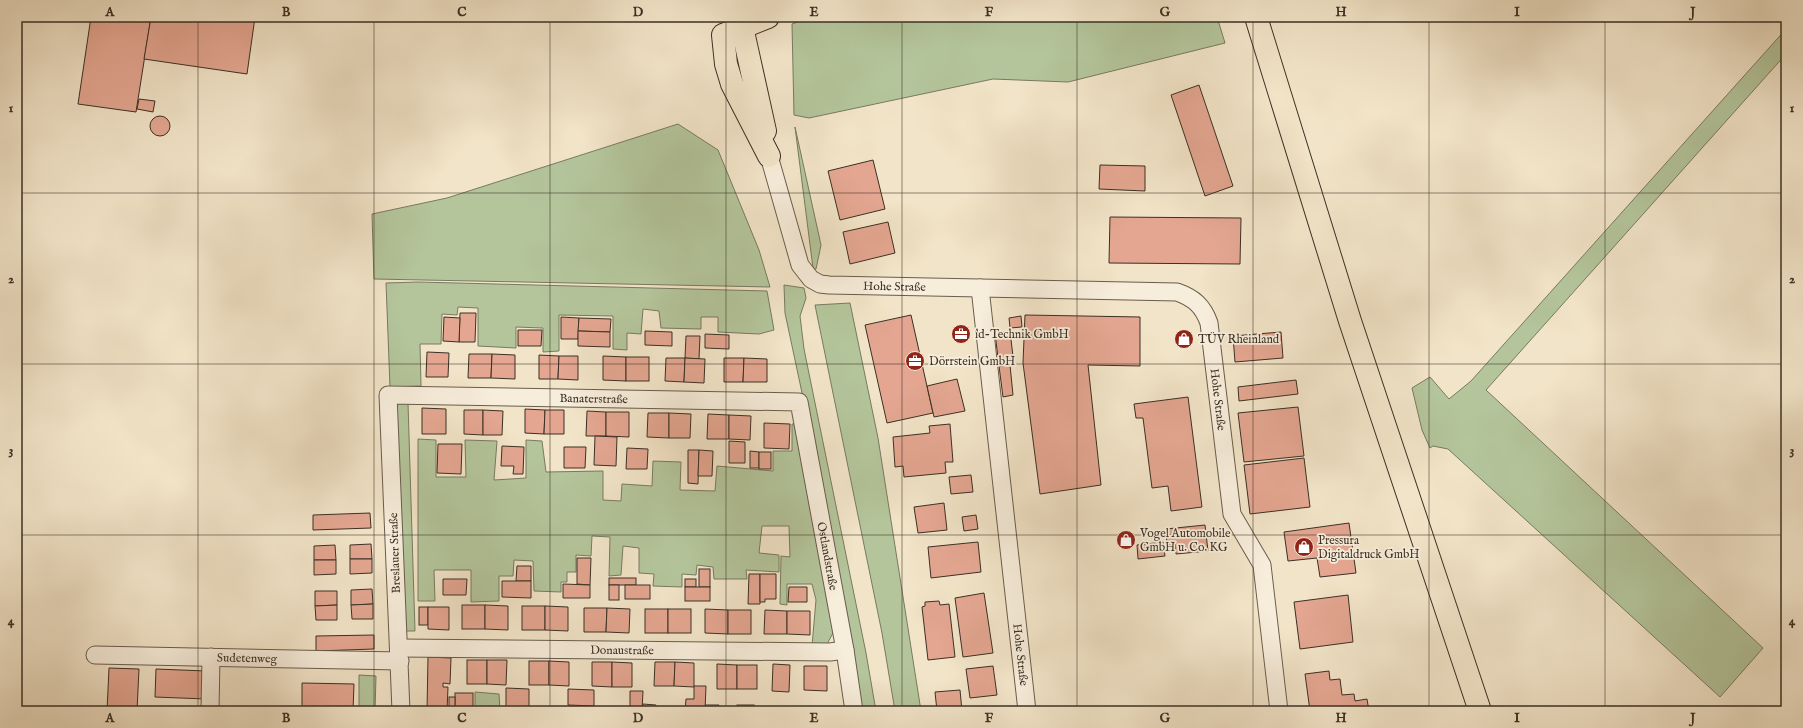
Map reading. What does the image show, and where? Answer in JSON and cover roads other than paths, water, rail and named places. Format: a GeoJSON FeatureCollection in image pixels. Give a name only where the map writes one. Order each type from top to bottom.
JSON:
{"type":"FeatureCollection","features":[{"type":"Feature","properties":{"kind":"main road"},"geometry":{"type":"LineString","coordinates":[[768,17],[733,31],[726,64],[732,84],[769,156]]}},
{"type":"Feature","properties":{"kind":"main road"},"geometry":{"type":"LineString","coordinates":[[1256,17],[1350,321],[1480,711]]}},
{"type":"Feature","properties":{"kind":"street","name":"Hohe Straße"},"geometry":{"type":"LineString","coordinates":[[769,156],[800,265],[811,279],[820,284],[1177,292],[1188,296],[1205,311],[1209,322],[1232,514],[1262,565],[1279,711]]}},
{"type":"Feature","properties":{"kind":"street","name":"Hohe Straße"},"geometry":{"type":"LineString","coordinates":[[980,288],[1027,711]]}},
{"type":"Feature","properties":{"kind":"street","name":"Banaterstraße"},"geometry":{"type":"LineString","coordinates":[[388,395],[799,402]]}},
{"type":"Feature","properties":{"kind":"street","name":"Breslauer Straße"},"geometry":{"type":"LineString","coordinates":[[388,395],[401,711]]}},
{"type":"Feature","properties":{"kind":"street","name":"Ostlandstraße"},"geometry":{"type":"LineString","coordinates":[[799,402],[845,650],[854,711]]}},
{"type":"Feature","properties":{"kind":"street","name":"Donaustraße"},"geometry":{"type":"LineString","coordinates":[[399,655],[830,652],[845,650]]}},
{"type":"Feature","properties":{"kind":"street","name":"Sudetenweg"},"geometry":{"type":"LineString","coordinates":[[94,655],[211,657],[399,655]]}},
{"type":"Feature","properties":{"kind":"street"},"geometry":{"type":"LineString","coordinates":[[210,711],[211,657]]}},
{"type":"Feature","properties":{"kind":"place","name":"îd-Technik GmbH"},"geometry":{"type":"Point","coordinates":[961,334]}},
{"type":"Feature","properties":{"kind":"place","name":"TÜV Rheinland"},"geometry":{"type":"Point","coordinates":[1184,339]}},
{"type":"Feature","properties":{"kind":"place","name":"Dörrstein GmbH"},"geometry":{"type":"Point","coordinates":[915,361]}},
{"type":"Feature","properties":{"kind":"place","name":"Vogel Automobile GmbH u. Co. KG"},"geometry":{"type":"Point","coordinates":[1126,540]}},
{"type":"Feature","properties":{"kind":"place","name":"Pressura Digitaldruck GmbH"},"geometry":{"type":"Point","coordinates":[1304,547]}}]}
